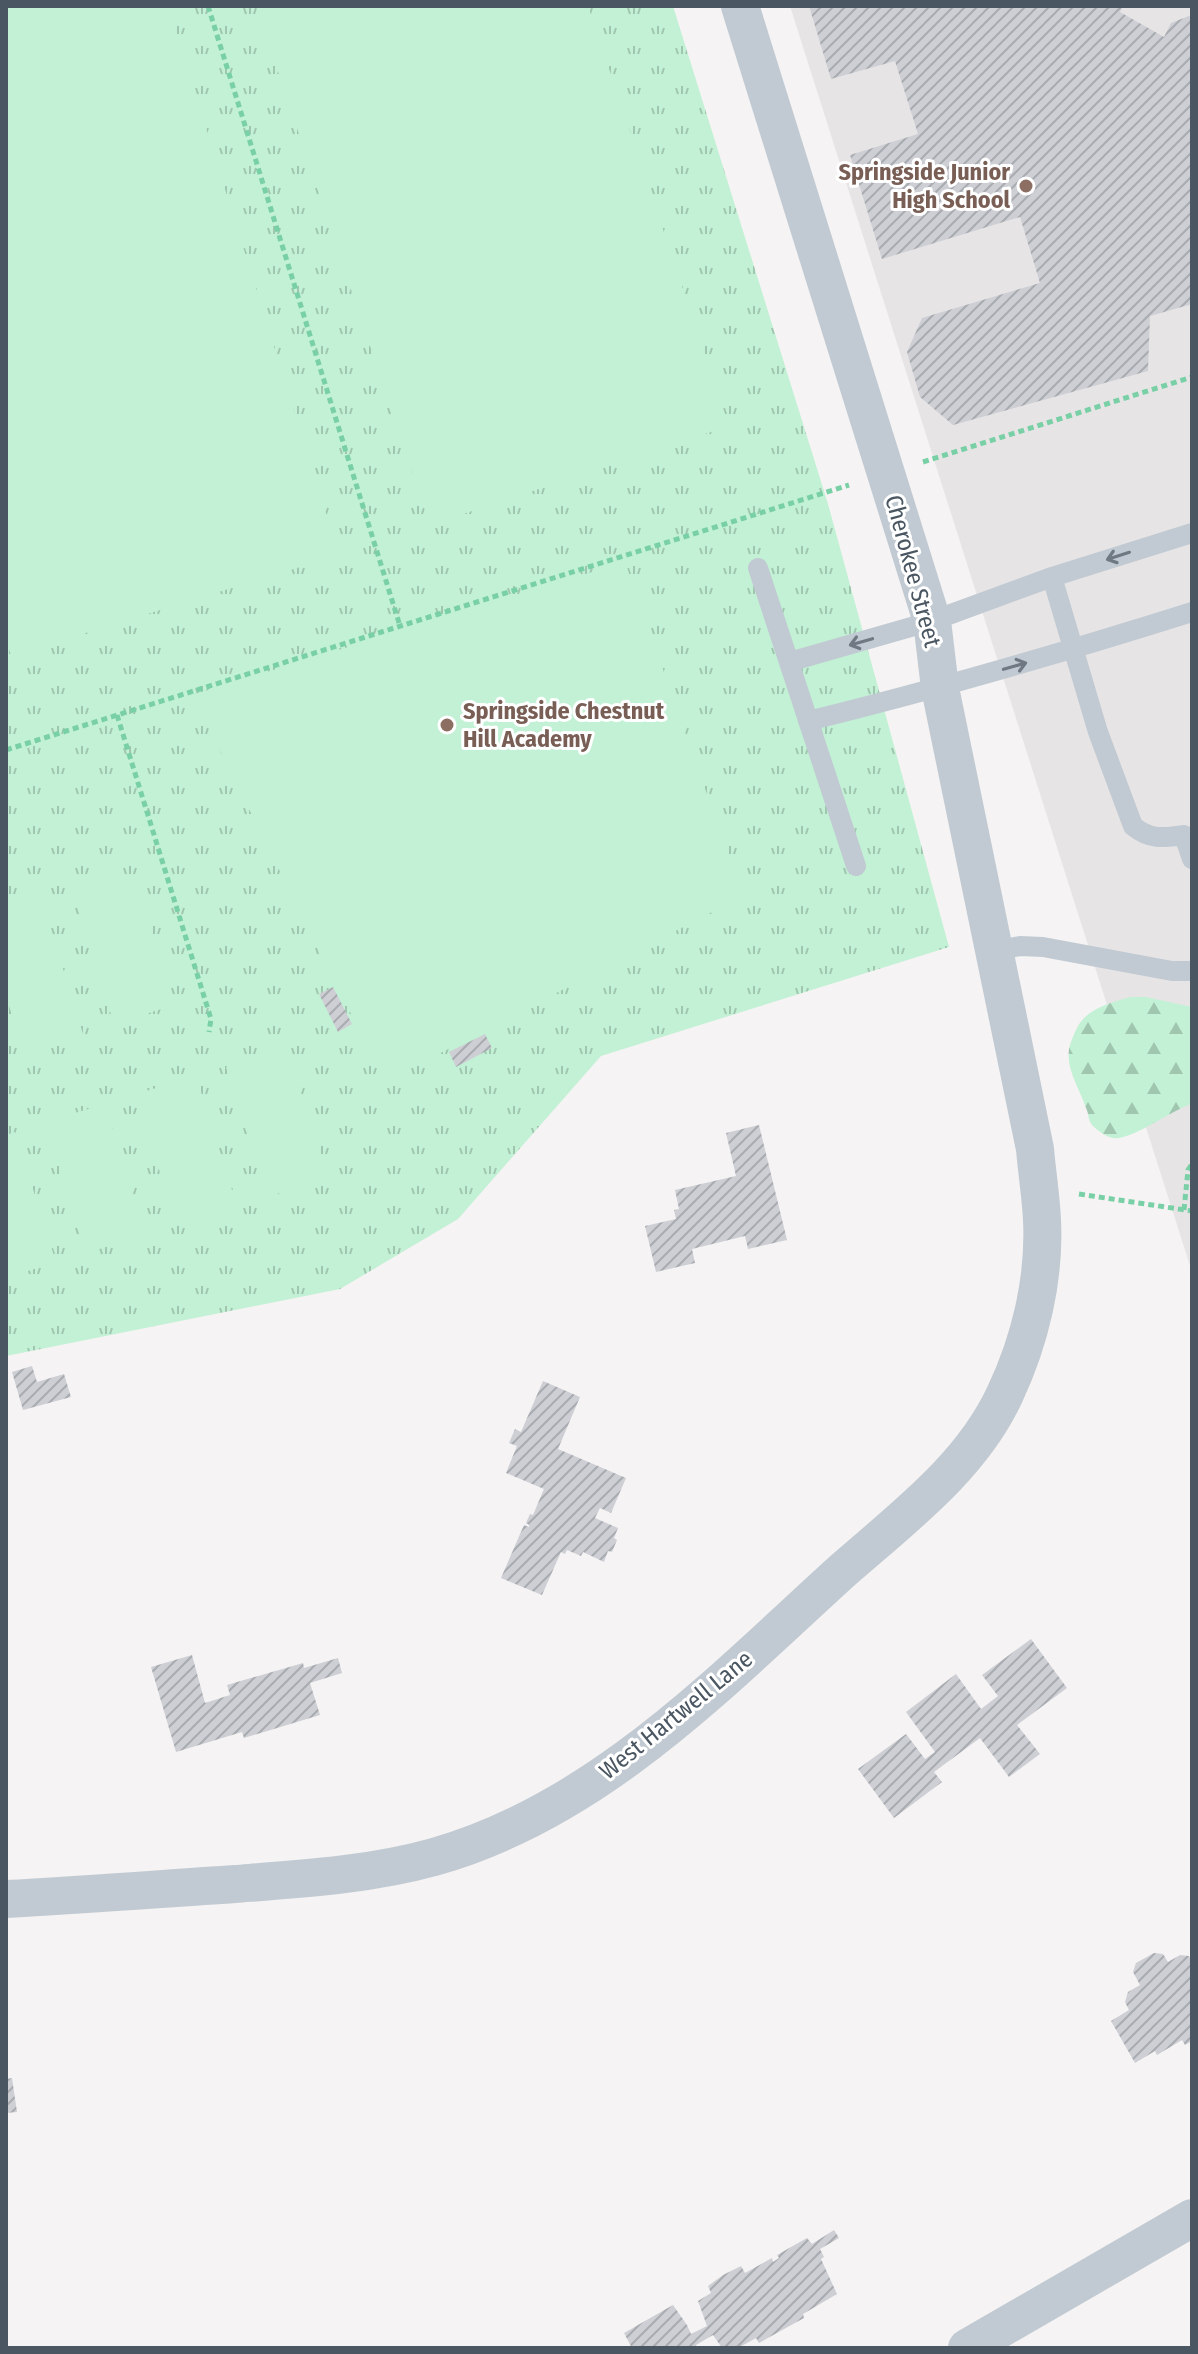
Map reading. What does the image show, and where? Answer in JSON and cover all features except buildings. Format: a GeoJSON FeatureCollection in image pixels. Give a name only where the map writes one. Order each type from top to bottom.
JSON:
{"type":"FeatureCollection","features":[{"type":"Feature","properties":{"kind":"street","name":"Cherokee Street"},"geometry":{"type":"LineString","coordinates":[[740,6],[932,621],[940,688],[1035,1149]]}},
{"type":"Feature","properties":{"kind":"street","name":"West Hartwell Lane"},"geometry":{"type":"LineString","coordinates":[[6,1899],[300,1879],[378,1870],[435,1857],[513,1827],[575,1794],[619,1765],[734,1669],[939,1484],[989,1423],[1016,1368],[1034,1307],[1041,1264],[1042,1221],[1035,1149]]}},
{"type":"Feature","properties":{"kind":"street"},"geometry":{"type":"LineString","coordinates":[[967,2348],[1192,2218]]}},
{"type":"Feature","properties":{"kind":"lane"},"geometry":{"type":"LineString","coordinates":[[789,662],[932,621],[1052,577],[1192,533]]}},
{"type":"Feature","properties":{"kind":"lane"},"geometry":{"type":"LineString","coordinates":[[758,568],[856,866]]}},
{"type":"Feature","properties":{"kind":"lane"},"geometry":{"type":"LineString","coordinates":[[1052,577],[1098,732],[1133,826],[1144,835],[1160,839],[1184,835],[1192,859]]}},
{"type":"Feature","properties":{"kind":"lane"},"geometry":{"type":"LineString","coordinates":[[808,721],[940,688],[1192,612]]}},
{"type":"Feature","properties":{"kind":"lane"},"geometry":{"type":"LineString","coordinates":[[993,951],[1020,946],[1043,947],[1172,971],[1192,971]]}},
{"type":"Feature","properties":{"kind":"path"},"geometry":{"type":"LineString","coordinates":[[208,6],[400,626]]}},
{"type":"Feature","properties":{"kind":"path"},"geometry":{"type":"LineString","coordinates":[[922,462],[1192,377]]}},
{"type":"Feature","properties":{"kind":"path"},"geometry":{"type":"LineString","coordinates":[[6,750],[854,484]]}},
{"type":"Feature","properties":{"kind":"path"},"geometry":{"type":"LineString","coordinates":[[117,715],[211,1019],[209,1032]]}},
{"type":"Feature","properties":{"kind":"path"},"geometry":{"type":"LineString","coordinates":[[1184,1210],[1188,1170],[1192,1164]]}},
{"type":"Feature","properties":{"kind":"path"},"geometry":{"type":"LineString","coordinates":[[1038,1188],[1192,1211]]}},
{"type":"Feature","properties":{"kind":"shaded area"},"geometry":{"type":"Polygon","coordinates":[[[790,6],[1192,6],[1192,1272],[1068,882],[790,6]]]}},
{"type":"Feature","properties":{"kind":"green space","name":"Springside Chestnut Hill Academy"},"geometry":{"type":"Polygon","coordinates":[[[6,6],[673,6],[828,504],[949,947],[601,1056],[458,1219],[340,1289],[6,1356],[6,6]]]}},
{"type":"Feature","properties":{"kind":"green space"},"geometry":{"type":"Polygon","coordinates":[[[6,6],[168,6],[339,555],[11,656],[6,639],[6,6]]]}},
{"type":"Feature","properties":{"kind":"green space"},"geometry":{"type":"Polygon","coordinates":[[[256,6],[588,6],[729,426],[430,525],[256,6]]]}},
{"type":"Feature","properties":{"kind":"green space"},"geometry":{"type":"Polygon","coordinates":[[[625,562],[743,896],[406,1071],[375,1062],[192,695],[625,562]]]}},
{"type":"Feature","properties":{"kind":"green space"},"geometry":{"type":"Polygon","coordinates":[[[133,875],[174,1005],[114,1024],[73,893],[133,875]]]}},
{"type":"Feature","properties":{"kind":"green space"},"geometry":{"type":"Polygon","coordinates":[[[43,903],[83,1034],[23,1052],[6,996],[6,915],[43,903]]]}},
{"type":"Feature","properties":{"kind":"green space"},"geometry":{"type":"Polygon","coordinates":[[[1131,997],[1146,997],[1192,1007],[1192,1104],[1130,1135],[1113,1138],[1091,1123],[1071,1072],[1069,1049],[1082,1020],[1102,1007],[1131,997]]]}},
{"type":"Feature","properties":{"kind":"green space"},"geometry":{"type":"Polygon","coordinates":[[[287,1048],[327,1178],[267,1197],[226,1067],[287,1048]]]}},
{"type":"Feature","properties":{"kind":"green space"},"geometry":{"type":"Polygon","coordinates":[[[196,1076],[237,1206],[176,1225],[136,1094],[196,1076]]]}},
{"type":"Feature","properties":{"kind":"green space"},"geometry":{"type":"Polygon","coordinates":[[[105,1104],[146,1235],[86,1253],[45,1122],[105,1104]]]}},
{"type":"Feature","properties":{"kind":"green space"},"geometry":{"type":"Polygon","coordinates":[[[15,1132],[56,1262],[6,1278],[6,1135],[15,1132]]]}},
{"type":"Feature","properties":{"kind":"place","name":"Springside Junior High School"},"geometry":{"type":"Point","coordinates":[1026,186]}},
{"type":"Feature","properties":{"kind":"place","name":"Springside Chestnut Hill Academy"},"geometry":{"type":"Point","coordinates":[447,725]}}]}
